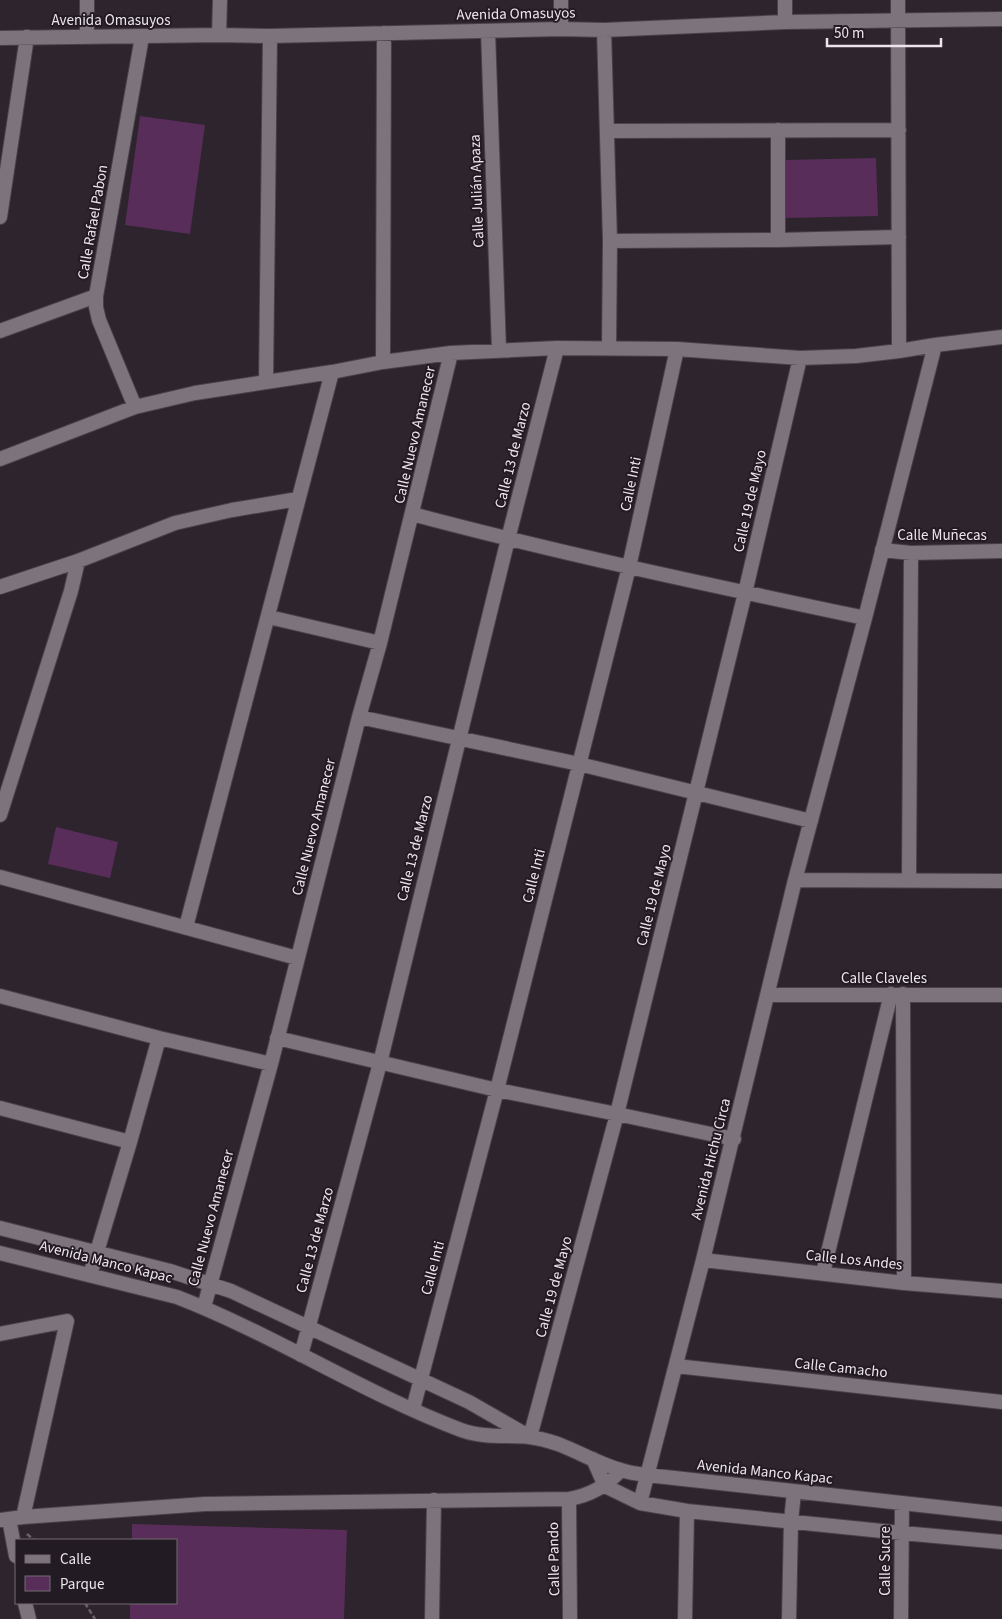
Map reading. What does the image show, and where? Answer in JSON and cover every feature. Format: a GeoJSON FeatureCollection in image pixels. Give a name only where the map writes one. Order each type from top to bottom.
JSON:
{"type":"FeatureCollection","features":[{"type":"Feature","properties":{"kind":"street"},"geometry":{"type":"LineString","coordinates":[[87,0],[87,37]]}},
{"type":"Feature","properties":{"kind":"street"},"geometry":{"type":"LineString","coordinates":[[219,35],[220,0]]}},
{"type":"Feature","properties":{"kind":"street"},"geometry":{"type":"LineString","coordinates":[[561,0],[561,29]]}},
{"type":"Feature","properties":{"kind":"street"},"geometry":{"type":"LineString","coordinates":[[785,0],[785,22]]}},
{"type":"Feature","properties":{"kind":"street"},"geometry":{"type":"LineString","coordinates":[[898,0],[898,351]]}},
{"type":"Feature","properties":{"kind":"street","name":"Avenida Omasuyos"},"geometry":{"type":"LineString","coordinates":[[0,38],[270,36],[561,29],[604,30],[785,22],[1002,19]]}},
{"type":"Feature","properties":{"kind":"street"},"geometry":{"type":"LineString","coordinates":[[604,30],[610,241],[609,348]]}},
{"type":"Feature","properties":{"kind":"street","name":"Calle Julián Apaza"},"geometry":{"type":"LineString","coordinates":[[488,31],[499,350]]}},
{"type":"Feature","properties":{"kind":"street"},"geometry":{"type":"LineString","coordinates":[[383,362],[384,33]]}},
{"type":"Feature","properties":{"kind":"street"},"geometry":{"type":"LineString","coordinates":[[266,382],[270,36]]}},
{"type":"Feature","properties":{"kind":"street"},"geometry":{"type":"LineString","coordinates":[[0,217],[27,37]]}},
{"type":"Feature","properties":{"kind":"street","name":"Calle Rafael Pabon"},"geometry":{"type":"LineString","coordinates":[[135,407],[99,320],[96,296],[142,37]]}},
{"type":"Feature","properties":{"kind":"street"},"geometry":{"type":"LineString","coordinates":[[778,130],[778,240]]}},
{"type":"Feature","properties":{"kind":"street"},"geometry":{"type":"LineString","coordinates":[[607,131],[899,130]]}},
{"type":"Feature","properties":{"kind":"street"},"geometry":{"type":"LineString","coordinates":[[610,241],[899,237]]}},
{"type":"Feature","properties":{"kind":"street"},"geometry":{"type":"LineString","coordinates":[[0,331],[96,296]]}},
{"type":"Feature","properties":{"kind":"street"},"geometry":{"type":"LineString","coordinates":[[0,460],[135,407],[195,393],[332,372],[383,362],[451,353],[557,348],[609,348],[678,349],[800,358],[856,356],[1002,338]]}},
{"type":"Feature","properties":{"kind":"street","name":"Avenida Hichu Circa"},"geometry":{"type":"LineString","coordinates":[[640,1503],[704,1260],[795,880],[935,345]]}},
{"type":"Feature","properties":{"kind":"street","name":"Calle 13 de Marzo"},"geometry":{"type":"LineString","coordinates":[[301,1355],[380,1062],[508,539],[557,348]]}},
{"type":"Feature","properties":{"kind":"street","name":"Calle Inti"},"geometry":{"type":"LineString","coordinates":[[413,1409],[497,1090],[629,567],[678,349]]}},
{"type":"Feature","properties":{"kind":"street","name":"Calle Nuevo Amanecer"},"geometry":{"type":"LineString","coordinates":[[204,1307],[271,1064],[359,717],[380,643],[451,353]]}},
{"type":"Feature","properties":{"kind":"street","name":"Calle 19 de Mayo"},"geometry":{"type":"LineString","coordinates":[[530,1437],[617,1114],[745,593],[800,358]]}},
{"type":"Feature","properties":{"kind":"street"},"geometry":{"type":"LineString","coordinates":[[186,927],[332,372]]}},
{"type":"Feature","properties":{"kind":"street"},"geometry":{"type":"LineString","coordinates":[[0,587],[78,561],[175,523],[232,510],[298,499]]}},
{"type":"Feature","properties":{"kind":"street"},"geometry":{"type":"LineString","coordinates":[[412,514],[508,539],[629,567],[865,618]]}},
{"type":"Feature","properties":{"kind":"street","name":"Calle Muñecas"},"geometry":{"type":"LineString","coordinates":[[882,550],[911,553],[1002,551]]}},
{"type":"Feature","properties":{"kind":"street"},"geometry":{"type":"LineString","coordinates":[[909,880],[911,553]]}},
{"type":"Feature","properties":{"kind":"street"},"geometry":{"type":"LineString","coordinates":[[0,815],[71,591],[78,561]]}},
{"type":"Feature","properties":{"kind":"street"},"geometry":{"type":"LineString","coordinates":[[269,617],[380,643]]}},
{"type":"Feature","properties":{"kind":"street"},"geometry":{"type":"LineString","coordinates":[[359,717],[579,764],[811,821]]}},
{"type":"Feature","properties":{"kind":"street"},"geometry":{"type":"LineString","coordinates":[[0,877],[297,958]]}},
{"type":"Feature","properties":{"kind":"street"},"geometry":{"type":"LineString","coordinates":[[795,880],[1002,881]]}},
{"type":"Feature","properties":{"kind":"street"},"geometry":{"type":"LineString","coordinates":[[823,1273],[897,994]]}},
{"type":"Feature","properties":{"kind":"street"},"geometry":{"type":"LineString","coordinates":[[897,994],[904,1282]]}},
{"type":"Feature","properties":{"kind":"street","name":"Calle Claveles"},"geometry":{"type":"LineString","coordinates":[[767,995],[1002,994]]}},
{"type":"Feature","properties":{"kind":"street"},"geometry":{"type":"LineString","coordinates":[[0,996],[159,1038],[271,1064]]}},
{"type":"Feature","properties":{"kind":"street"},"geometry":{"type":"LineString","coordinates":[[90,1275],[159,1038]]}},
{"type":"Feature","properties":{"kind":"street"},"geometry":{"type":"LineString","coordinates":[[277,1038],[497,1090],[734,1139]]}},
{"type":"Feature","properties":{"kind":"street"},"geometry":{"type":"LineString","coordinates":[[0,1108],[130,1142]]}},
{"type":"Feature","properties":{"kind":"street"},"geometry":{"type":"LineString","coordinates":[[0,1228],[170,1271],[231,1291],[469,1402],[530,1437]]}},
{"type":"Feature","properties":{"kind":"street","name":"Avenida Manco Kapac"},"geometry":{"type":"LineString","coordinates":[[0,1252],[177,1297],[204,1307],[374,1392],[464,1431],[491,1436],[530,1437],[558,1444],[621,1470],[647,1475],[1002,1514]]}},
{"type":"Feature","properties":{"kind":"street","name":"Calle Los Andes"},"geometry":{"type":"LineString","coordinates":[[704,1260],[904,1282],[1002,1290]]}},
{"type":"Feature","properties":{"kind":"street"},"geometry":{"type":"LineString","coordinates":[[0,1334],[67,1321],[11,1519],[15,1549]]}},
{"type":"Feature","properties":{"kind":"street","name":"Calle Camacho"},"geometry":{"type":"LineString","coordinates":[[676,1366],[1002,1402]]}},
{"type":"Feature","properties":{"kind":"street"},"geometry":{"type":"LineString","coordinates":[[593,1459],[605,1486],[640,1503],[687,1510],[1002,1542]]}},
{"type":"Feature","properties":{"kind":"street"},"geometry":{"type":"LineString","coordinates":[[11,1519],[205,1504],[569,1499],[587,1495],[605,1486],[621,1470]]}},
{"type":"Feature","properties":{"kind":"street"},"geometry":{"type":"LineString","coordinates":[[789,1619],[791,1521],[794,1492]]}},
{"type":"Feature","properties":{"kind":"street","name":"Calle Pando"},"geometry":{"type":"LineString","coordinates":[[569,1499],[570,1619]]}},
{"type":"Feature","properties":{"kind":"street"},"geometry":{"type":"LineString","coordinates":[[432,1619],[434,1500]]}},
{"type":"Feature","properties":{"kind":"street","name":"Calle Sucre"},"geometry":{"type":"LineString","coordinates":[[901,1619],[902,1504]]}},
{"type":"Feature","properties":{"kind":"street"},"geometry":{"type":"LineString","coordinates":[[684,1619],[687,1510]]}},
{"type":"Feature","properties":{"kind":"street"},"geometry":{"type":"LineString","coordinates":[[26,1604],[29,1619]]}},
{"type":"Feature","properties":{"kind":"path"},"geometry":{"type":"LineString","coordinates":[[86,1604],[95,1619]]}},
{"type":"Feature","properties":{"kind":"green space"},"geometry":{"type":"Polygon","coordinates":[[[140,116],[205,125],[190,234],[125,225],[140,116]]]}},
{"type":"Feature","properties":{"kind":"green space"},"geometry":{"type":"Polygon","coordinates":[[[876,158],[878,216],[786,218],[785,160],[876,158]]]}},
{"type":"Feature","properties":{"kind":"green space"},"geometry":{"type":"Polygon","coordinates":[[[56,827],[118,842],[110,878],[48,864],[56,827]]]}},
{"type":"Feature","properties":{"kind":"green space"},"geometry":{"type":"Polygon","coordinates":[[[132,1524],[347,1530],[344,1619],[130,1619],[130,1604],[178,1604],[178,1539],[132,1539],[132,1524]]]}}]}
